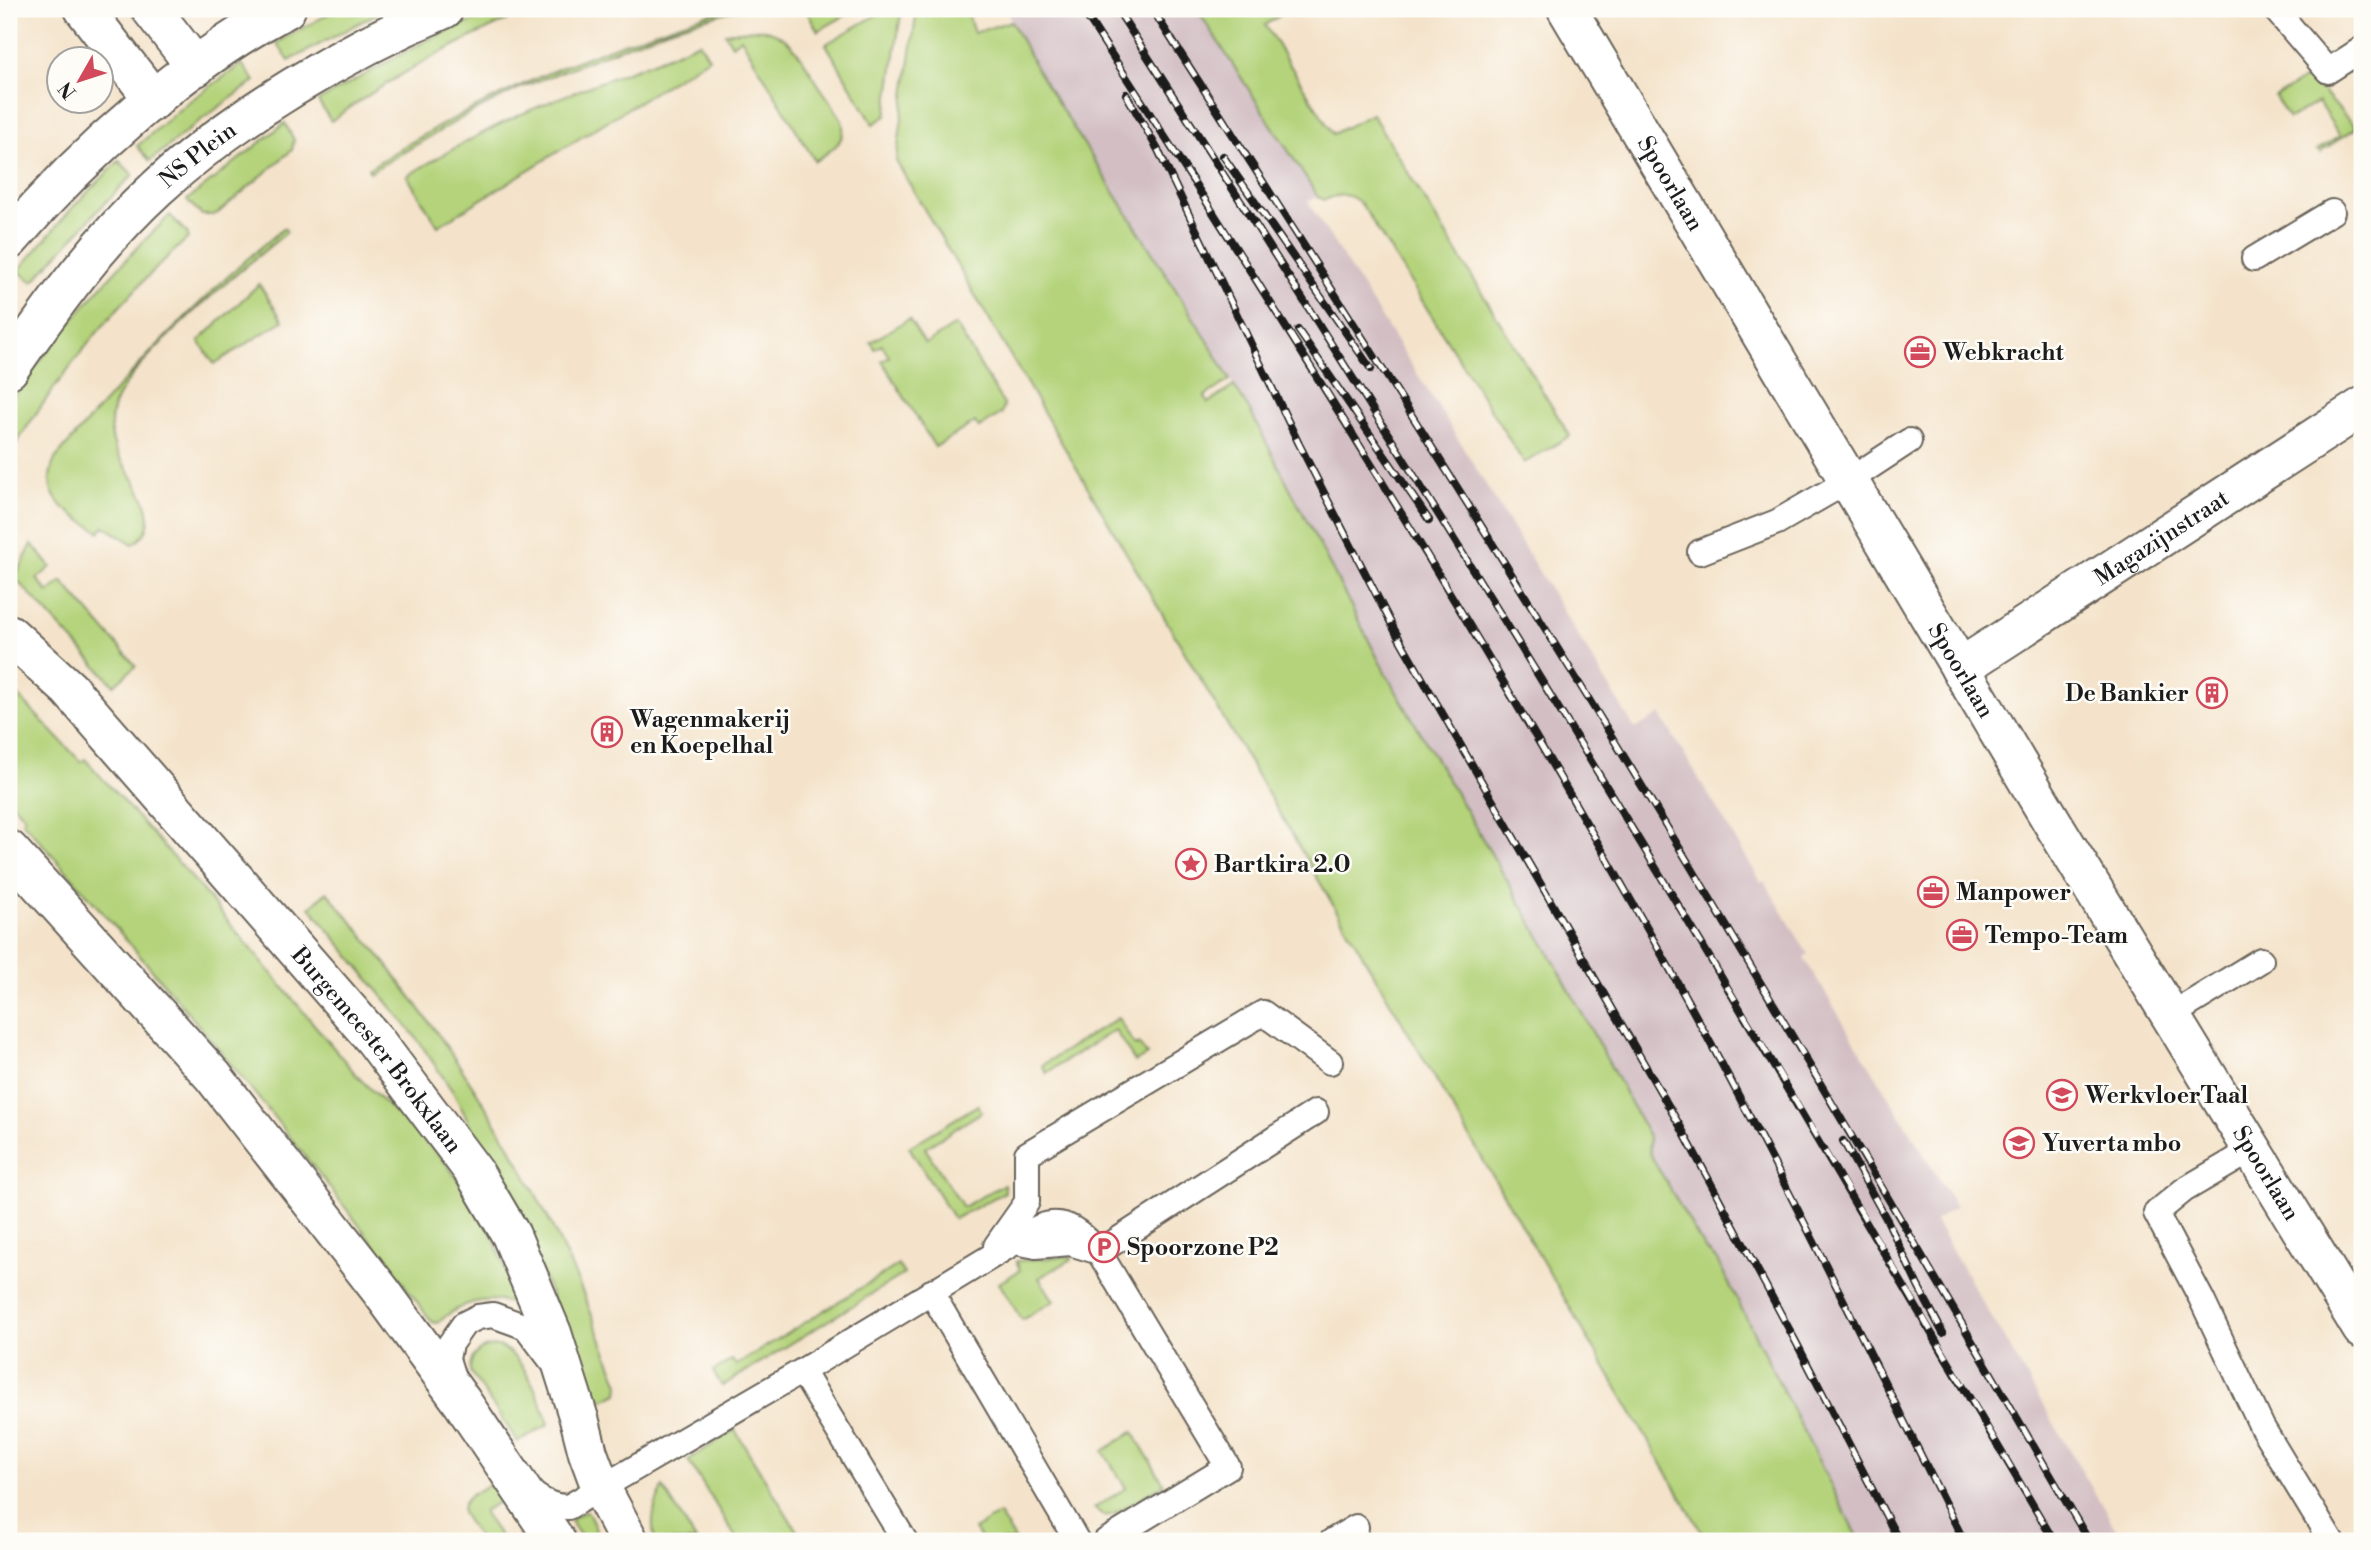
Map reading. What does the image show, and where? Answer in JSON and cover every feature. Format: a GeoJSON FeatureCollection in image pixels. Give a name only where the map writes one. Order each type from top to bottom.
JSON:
{"type":"FeatureCollection","features":[{"type":"Feature","properties":{"kind":"street"},"geometry":{"type":"LineString","coordinates":[[84,9],[155,100]]}},
{"type":"Feature","properties":{"kind":"street"},"geometry":{"type":"LineString","coordinates":[[151,9],[196,67]]}},
{"type":"Feature","properties":{"kind":"street"},"geometry":{"type":"LineString","coordinates":[[9,240],[59,184],[111,136],[196,67],[286,9]]}},
{"type":"Feature","properties":{"kind":"street","name":"NS Plein"},"geometry":{"type":"LineString","coordinates":[[9,369],[62,291],[158,187],[229,130],[276,98],[402,27],[444,9]]}},
{"type":"Feature","properties":{"kind":"street","name":"Spoorlaan"},"geometry":{"type":"LineString","coordinates":[[1567,9],[1960,668],[2362,1329]]}},
{"type":"Feature","properties":{"kind":"street","name":"Magazijnstraat"},"geometry":{"type":"LineString","coordinates":[[1960,668],[2362,407]]}},
{"type":"Feature","properties":{"kind":"street","name":"Burgemeester Brokxlaan"},"geometry":{"type":"LineString","coordinates":[[9,634],[69,689],[365,1029],[474,1172],[511,1235],[552,1333],[587,1453],[601,1489],[629,1541]]}},
{"type":"Feature","properties":{"kind":"street"},"geometry":{"type":"LineString","coordinates":[[9,850],[214,1076],[381,1291],[462,1402],[556,1541]]}},
{"type":"Feature","properties":{"kind":"lane"},"geometry":{"type":"LineString","coordinates":[[2275,9],[2328,71],[2362,49]]}},
{"type":"Feature","properties":{"kind":"lane"},"geometry":{"type":"LineString","coordinates":[[2253,259],[2332,212]]}},
{"type":"Feature","properties":{"kind":"lane"},"geometry":{"type":"LineString","coordinates":[[1700,552],[1777,522],[1848,481],[1909,441]]}},
{"type":"Feature","properties":{"kind":"lane"},"geometry":{"type":"LineString","coordinates":[[2170,1016],[2261,960]]}},
{"type":"Feature","properties":{"kind":"lane"},"geometry":{"type":"LineString","coordinates":[[987,1258],[1027,1202],[1027,1154],[1263,1013],[1330,1062]]}},
{"type":"Feature","properties":{"kind":"lane"},"geometry":{"type":"LineString","coordinates":[[1099,1252],[1316,1112]]}},
{"type":"Feature","properties":{"kind":"lane"},"geometry":{"type":"LineString","coordinates":[[2252,1150],[2184,1190],[2156,1213],[2201,1298],[2262,1427],[2331,1541]]}},
{"type":"Feature","properties":{"kind":"lane"},"geometry":{"type":"LineString","coordinates":[[515,1479],[541,1500],[556,1507],[568,1507],[575,1500],[601,1489],[802,1371],[1015,1241],[1035,1226],[1066,1224],[1082,1233],[1099,1252],[1228,1467],[1106,1541]]}},
{"type":"Feature","properties":{"kind":"lane"},"geometry":{"type":"LineString","coordinates":[[931,1292],[1077,1541]]}},
{"type":"Feature","properties":{"kind":"lane"},"geometry":{"type":"LineString","coordinates":[[462,1402],[447,1359],[450,1344],[464,1324],[478,1317],[493,1315],[526,1328],[548,1354],[574,1401]]}},
{"type":"Feature","properties":{"kind":"lane"},"geometry":{"type":"LineString","coordinates":[[802,1371],[905,1541]]}},
{"type":"Feature","properties":{"kind":"lane"},"geometry":{"type":"LineString","coordinates":[[1332,1541],[1356,1527]]}},
{"type":"Feature","properties":{"kind":"shaded area"},"geometry":{"type":"Polygon","coordinates":[[[1007,9],[1197,9],[1316,193],[1318,197],[1308,202],[1447,421],[1635,729],[1660,714],[1761,882],[1764,881],[1808,954],[1804,958],[1956,1207],[1935,1221],[2123,1541],[1859,1541],[1717,1261],[1705,1249],[1650,1154],[1649,1137],[1550,954],[1386,674],[1250,411],[1039,73],[1007,9]]]}},
{"type":"Feature","properties":{"kind":"green space"},"geometry":{"type":"Polygon","coordinates":[[[337,9],[385,9],[289,61],[277,43],[337,9]]]}},
{"type":"Feature","properties":{"kind":"green space"},"geometry":{"type":"Polygon","coordinates":[[[502,9],[533,9],[429,59],[379,88],[331,121],[318,101],[427,40],[502,9]]]}},
{"type":"Feature","properties":{"kind":"green space"},"geometry":{"type":"Polygon","coordinates":[[[725,9],[737,9],[666,30],[518,89],[467,115],[370,172],[368,169],[452,119],[540,76],[632,40],[725,9]]]}},
{"type":"Feature","properties":{"kind":"green space"},"geometry":{"type":"Polygon","coordinates":[[[805,9],[845,9],[846,15],[818,31],[805,9]]]}},
{"type":"Feature","properties":{"kind":"green space"},"geometry":{"type":"Polygon","coordinates":[[[887,9],[899,9],[901,13],[886,116],[873,124],[826,44],[887,9]]]}},
{"type":"Feature","properties":{"kind":"green space"},"geometry":{"type":"Polygon","coordinates":[[[917,9],[966,9],[974,33],[1011,21],[1039,73],[1208,341],[1230,380],[1205,396],[1208,403],[1234,386],[1250,411],[1386,674],[1550,954],[1649,1137],[1650,1154],[1705,1249],[1717,1260],[1859,1541],[1707,1541],[896,161],[917,9]]]}},
{"type":"Feature","properties":{"kind":"green space"},"geometry":{"type":"Polygon","coordinates":[[[1197,9],[1290,9],[1265,25],[1333,134],[1372,114],[1570,436],[1524,463],[1362,205],[1349,196],[1325,200],[1318,197],[1197,9]]]}},
{"type":"Feature","properties":{"kind":"green space"},"geometry":{"type":"Polygon","coordinates":[[[755,29],[777,34],[793,47],[842,121],[840,140],[815,161],[741,38],[732,45],[725,33],[755,29]]]}},
{"type":"Feature","properties":{"kind":"green space"},"geometry":{"type":"Polygon","coordinates":[[[699,42],[709,58],[438,226],[407,176],[472,138],[523,113],[699,42]]]}},
{"type":"Feature","properties":{"kind":"green space"},"geometry":{"type":"Polygon","coordinates":[[[242,64],[255,81],[150,161],[137,146],[187,103],[242,64]]]}},
{"type":"Feature","properties":{"kind":"green space"},"geometry":{"type":"Polygon","coordinates":[[[2309,76],[2356,128],[2320,152],[2322,154],[2317,150],[2340,136],[2318,102],[2289,119],[2275,97],[2309,76]]]}},
{"type":"Feature","properties":{"kind":"green space"},"geometry":{"type":"Polygon","coordinates":[[[285,123],[294,140],[292,150],[218,213],[202,215],[187,200],[285,123]]]}},
{"type":"Feature","properties":{"kind":"green space"},"geometry":{"type":"Polygon","coordinates":[[[119,161],[133,175],[33,282],[18,271],[73,207],[119,161]]]}},
{"type":"Feature","properties":{"kind":"green space"},"geometry":{"type":"Polygon","coordinates":[[[170,215],[188,234],[188,238],[139,286],[94,336],[52,390],[14,447],[9,444],[11,400],[86,304],[170,215]]]}},
{"type":"Feature","properties":{"kind":"green space"},"geometry":{"type":"Polygon","coordinates":[[[284,228],[287,232],[217,290],[162,342],[122,390],[113,409],[111,427],[114,445],[145,500],[148,524],[144,535],[133,544],[104,526],[100,532],[68,511],[60,504],[50,485],[55,459],[164,338],[284,228]]]}},
{"type":"Feature","properties":{"kind":"green space"},"geometry":{"type":"Polygon","coordinates":[[[259,284],[283,321],[214,364],[199,341],[259,284]]]}},
{"type":"Feature","properties":{"kind":"green space"},"geometry":{"type":"Polygon","coordinates":[[[909,319],[925,344],[956,325],[1004,405],[1002,413],[979,428],[975,422],[935,447],[882,361],[889,357],[882,345],[875,349],[871,342],[909,319]]]}},
{"type":"Feature","properties":{"kind":"green space"},"geometry":{"type":"Polygon","coordinates":[[[32,544],[51,567],[37,579],[48,592],[62,581],[136,666],[114,685],[15,578],[32,544]]]}},
{"type":"Feature","properties":{"kind":"green space"},"geometry":{"type":"Polygon","coordinates":[[[9,686],[81,762],[85,759],[186,871],[358,1077],[441,1157],[484,1214],[520,1306],[486,1300],[456,1309],[437,1323],[432,1322],[233,1066],[22,821],[25,817],[9,800],[9,686]]]}},
{"type":"Feature","properties":{"kind":"green space"},"geometry":{"type":"Polygon","coordinates":[[[327,892],[431,1024],[520,1165],[547,1215],[584,1295],[619,1384],[618,1393],[599,1402],[588,1385],[528,1239],[455,1095],[418,1040],[310,907],[327,892]]]}},
{"type":"Feature","properties":{"kind":"green space"},"geometry":{"type":"Polygon","coordinates":[[[1118,1018],[1135,1046],[1139,1044],[1147,1055],[1135,1062],[1115,1030],[1046,1073],[1042,1065],[1118,1018]]]}},
{"type":"Feature","properties":{"kind":"green space"},"geometry":{"type":"Polygon","coordinates":[[[978,1105],[982,1112],[925,1148],[963,1207],[1004,1184],[1005,1192],[954,1219],[909,1147],[978,1105]]]}},
{"type":"Feature","properties":{"kind":"green space"},"geometry":{"type":"Polygon","coordinates":[[[1071,1256],[1072,1259],[1039,1278],[1054,1301],[1022,1320],[999,1283],[1020,1270],[1016,1261],[1071,1256]]]}},
{"type":"Feature","properties":{"kind":"green space"},"geometry":{"type":"Polygon","coordinates":[[[898,1265],[904,1274],[722,1386],[713,1371],[732,1360],[736,1365],[898,1265]]]}},
{"type":"Feature","properties":{"kind":"green space"},"geometry":{"type":"Polygon","coordinates":[[[499,1346],[524,1369],[549,1424],[518,1442],[470,1372],[472,1360],[478,1352],[487,1347],[499,1346]]]}},
{"type":"Feature","properties":{"kind":"green space"},"geometry":{"type":"Polygon","coordinates":[[[735,1430],[803,1541],[797,1541],[793,1536],[784,1541],[738,1541],[688,1460],[735,1430]]]}},
{"type":"Feature","properties":{"kind":"green space"},"geometry":{"type":"Polygon","coordinates":[[[1133,1432],[1164,1484],[1114,1514],[1104,1516],[1094,1508],[1126,1488],[1103,1451],[1133,1432]]]}},
{"type":"Feature","properties":{"kind":"green space"},"geometry":{"type":"Polygon","coordinates":[[[490,1484],[501,1500],[483,1512],[503,1541],[480,1541],[462,1513],[467,1498],[490,1484]]]}},
{"type":"Feature","properties":{"kind":"green space"},"geometry":{"type":"Polygon","coordinates":[[[663,1487],[696,1541],[655,1541],[654,1513],[663,1487]]]}},
{"type":"Feature","properties":{"kind":"green space"},"geometry":{"type":"Polygon","coordinates":[[[586,1511],[601,1541],[584,1541],[571,1522],[572,1518],[586,1511]]]}},
{"type":"Feature","properties":{"kind":"green space"},"geometry":{"type":"Polygon","coordinates":[[[999,1514],[1016,1541],[982,1541],[974,1529],[999,1514]]]}},
{"type":"Feature","properties":{"kind":"railway"},"geometry":{"type":"LineString","coordinates":[[1082,9],[1371,463],[1510,693],[1645,925],[1769,1154],[1964,1541]]}},
{"type":"Feature","properties":{"kind":"railway"},"geometry":{"type":"LineString","coordinates":[[1117,9],[1558,707],[1790,1092],[2054,1541]]}},
{"type":"Feature","properties":{"kind":"railway"},"geometry":{"type":"LineString","coordinates":[[1152,9],[1608,730],[1829,1098],[2089,1541]]}},
{"type":"Feature","properties":{"kind":"railway"},"geometry":{"type":"LineString","coordinates":[[1126,94],[1158,150],[1299,444],[1395,631],[1680,1126],[1899,1541]]}},
{"type":"Feature","properties":{"kind":"railway"},"geometry":{"type":"LineString","coordinates":[[1223,156],[1371,369]]}},
{"type":"Feature","properties":{"kind":"railway"},"geometry":{"type":"LineString","coordinates":[[1298,330],[1429,520]]}},
{"type":"Feature","properties":{"kind":"railway"},"geometry":{"type":"LineString","coordinates":[[1843,1141],[1888,1222],[1943,1333]]}},
{"type":"Feature","properties":{"kind":"place","name":"Webkracht"},"geometry":{"type":"Point","coordinates":[1920,352]}},
{"type":"Feature","properties":{"kind":"place","name":"De Bankier"},"geometry":{"type":"Point","coordinates":[2212,693]}},
{"type":"Feature","properties":{"kind":"place","name":"Wagenmakerij en Koepelhal"},"geometry":{"type":"Point","coordinates":[607,732]}},
{"type":"Feature","properties":{"kind":"place","name":"Bartkira 2.0"},"geometry":{"type":"Point","coordinates":[1191,864]}},
{"type":"Feature","properties":{"kind":"place","name":"Manpower"},"geometry":{"type":"Point","coordinates":[1933,892]}},
{"type":"Feature","properties":{"kind":"place","name":"Tempo-Team"},"geometry":{"type":"Point","coordinates":[1962,935]}},
{"type":"Feature","properties":{"kind":"place","name":"WerkvloerTaal"},"geometry":{"type":"Point","coordinates":[2062,1095]}},
{"type":"Feature","properties":{"kind":"place","name":"Yuverta mbo"},"geometry":{"type":"Point","coordinates":[2019,1143]}},
{"type":"Feature","properties":{"kind":"place","name":"Spoorzone P2"},"geometry":{"type":"Point","coordinates":[1104,1247]}}]}
